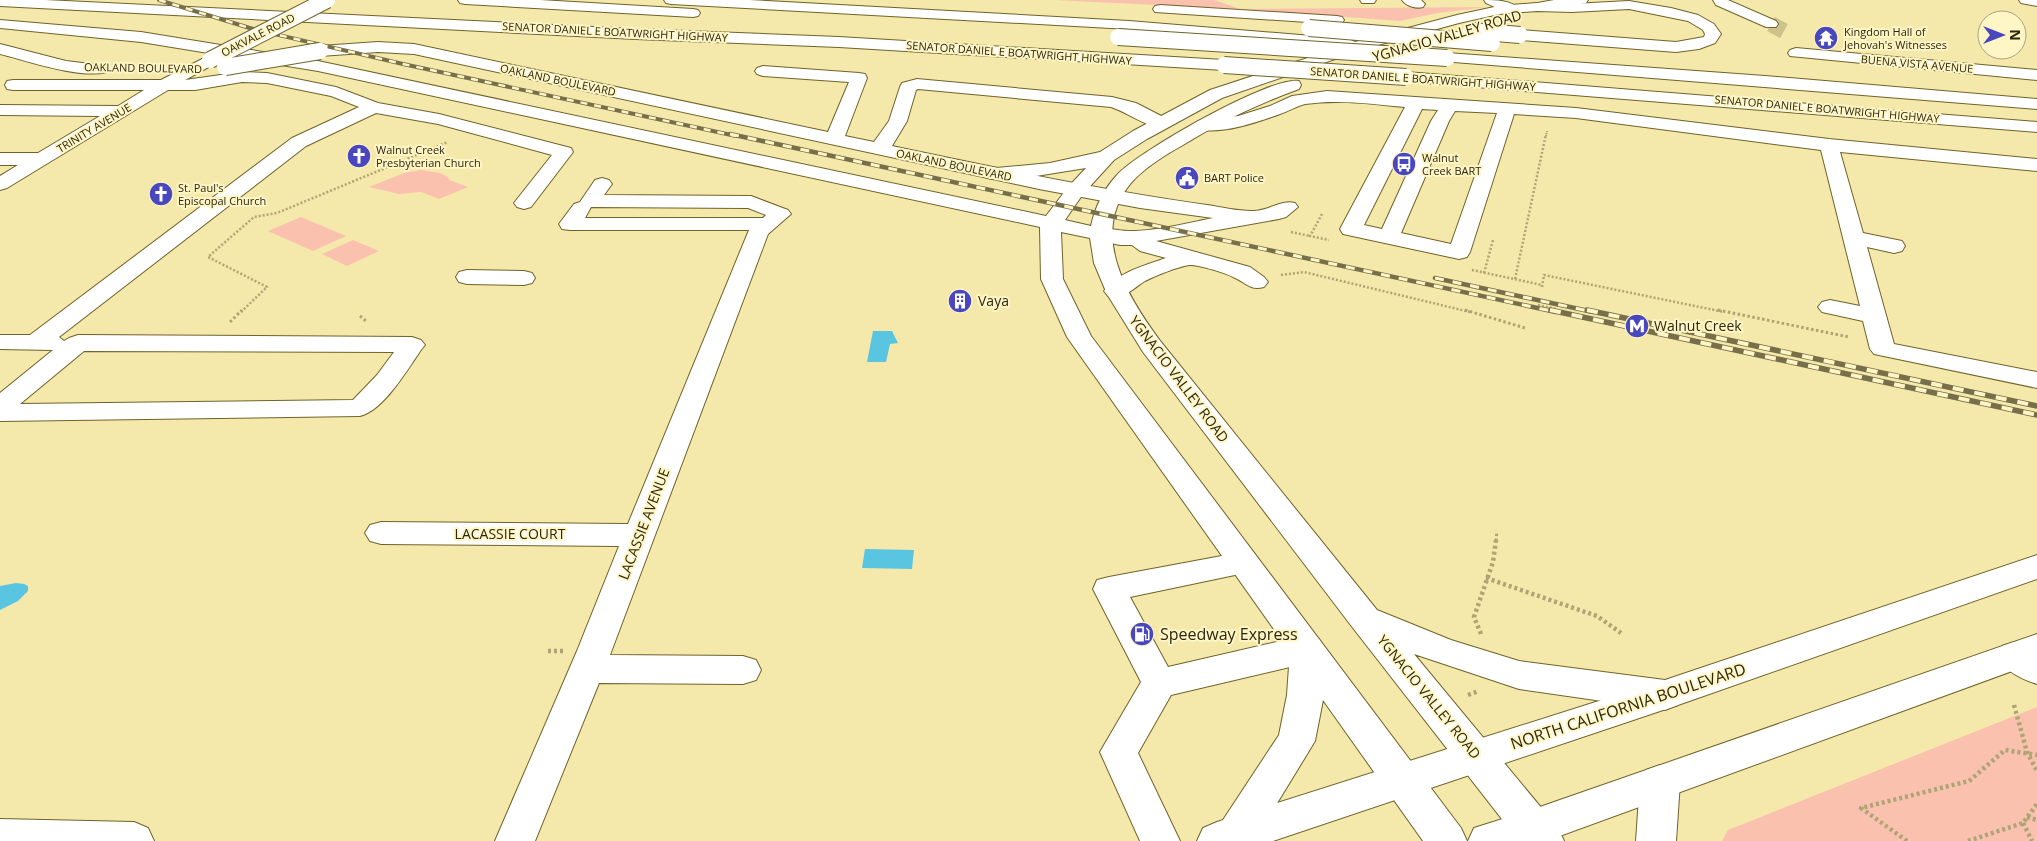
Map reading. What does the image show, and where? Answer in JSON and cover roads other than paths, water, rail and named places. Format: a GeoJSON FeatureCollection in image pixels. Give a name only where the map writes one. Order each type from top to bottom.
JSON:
{"type":"FeatureCollection","features":[{"type":"Feature","properties":{"kind":"main road"},"geometry":{"type":"LineString","coordinates":[[242,0],[649,25],[839,42]]}},
{"type":"Feature","properties":{"kind":"main road","name":"OAKVALE ROAD"},"geometry":{"type":"LineString","coordinates":[[217,63],[327,0]]}},
{"type":"Feature","properties":{"kind":"main road","name":"SENATOR DANIEL E BOATWRIGHT HIGHWAY"},"geometry":{"type":"LineString","coordinates":[[465,0],[1446,58],[1766,81],[2037,104]]}},
{"type":"Feature","properties":{"kind":"main road"},"geometry":{"type":"LineString","coordinates":[[671,0],[1069,21],[1363,52]]}},
{"type":"Feature","properties":{"kind":"main road"},"geometry":{"type":"LineString","coordinates":[[856,0],[1309,28],[2037,92]]}},
{"type":"Feature","properties":{"kind":"main road"},"geometry":{"type":"LineString","coordinates":[[1491,0],[1512,9]]}},
{"type":"Feature","properties":{"kind":"main road"},"geometry":{"type":"LineString","coordinates":[[1536,7],[1581,0]]}},
{"type":"Feature","properties":{"kind":"main road"},"geometry":{"type":"LineString","coordinates":[[1150,8],[1337,20],[1676,47],[1699,44],[1710,40],[1713,34],[1709,27],[1694,18],[1651,0]]}},
{"type":"Feature","properties":{"kind":"main road"},"geometry":{"type":"LineString","coordinates":[[1720,0],[1771,24]]}},
{"type":"Feature","properties":{"kind":"main road"},"geometry":{"type":"LineString","coordinates":[[2026,0],[2037,2]]}},
{"type":"Feature","properties":{"kind":"main road","name":"SENATOR DANIEL E BOATWRIGHT HIGHWAY"},"geometry":{"type":"LineString","coordinates":[[0,2],[635,34],[839,42],[1406,77],[1705,99],[2037,127]]}},
{"type":"Feature","properties":{"kind":"main road"},"geometry":{"type":"LineString","coordinates":[[941,4],[976,2]]}},
{"type":"Feature","properties":{"kind":"main road"},"geometry":{"type":"LineString","coordinates":[[1536,7],[1572,8],[1629,5],[1694,18]]}},
{"type":"Feature","properties":{"kind":"main road","name":"YGNACIO VALLEY ROAD"},"geometry":{"type":"LineString","coordinates":[[1051,224],[1076,190],[1107,156],[1161,123],[1216,94],[1363,52],[1526,14],[1536,7]]}},
{"type":"Feature","properties":{"kind":"main road","name":"YGNACIO VALLEY ROAD"},"geometry":{"type":"LineString","coordinates":[[1536,7],[1512,9],[1457,19],[1363,52],[1204,125],[1144,162],[1125,178],[1111,197],[1100,234],[1105,258],[1116,291],[1152,347],[1365,618],[1539,834]]}},
{"type":"Feature","properties":{"kind":"main road"},"geometry":{"type":"LineString","coordinates":[[0,17],[106,26],[202,38],[319,59],[1120,238],[1137,238],[1279,213],[1288,207]]}},
{"type":"Feature","properties":{"kind":"main road"},"geometry":{"type":"LineString","coordinates":[[0,24],[141,37],[319,59]]}},
{"type":"Feature","properties":{"kind":"main road","name":"BUENA VISTA AVENUE"},"geometry":{"type":"LineString","coordinates":[[1796,46],[1826,56],[2037,75]]}},
{"type":"Feature","properties":{"kind":"main road","name":"OAKLAND BOULEVARD"},"geometry":{"type":"LineString","coordinates":[[0,49],[66,66],[189,71],[217,63],[319,59],[378,47],[414,49],[834,140],[1076,190],[1111,197],[1249,217]]}},
{"type":"Feature","properties":{"kind":"main road","name":"TRINITY AVENUE"},"geometry":{"type":"LineString","coordinates":[[0,184],[189,71]]}},
{"type":"Feature","properties":{"kind":"main road"},"geometry":{"type":"LineString","coordinates":[[763,71],[859,78],[834,140]]}},
{"type":"Feature","properties":{"kind":"main road"},"geometry":{"type":"LineString","coordinates":[[13,85],[195,85],[242,77],[266,78],[336,92],[374,107],[439,119],[564,152],[524,203]]}},
{"type":"Feature","properties":{"kind":"main road"},"geometry":{"type":"LineString","coordinates":[[878,149],[886,142],[900,121],[908,86],[925,83],[1112,102],[1130,107],[1161,123]]}},
{"type":"Feature","properties":{"kind":"main road"},"geometry":{"type":"LineString","coordinates":[[1204,125],[1240,121],[1276,110],[1298,100],[1327,96],[1346,102],[1416,103],[1551,111],[1705,135],[2037,165]]}},
{"type":"Feature","properties":{"kind":"main road"},"geometry":{"type":"LineString","coordinates":[[1416,103],[1351,229],[1459,252],[1501,123],[1508,108]]}},
{"type":"Feature","properties":{"kind":"main road"},"geometry":{"type":"LineString","coordinates":[[1389,237],[1440,121],[1450,105]]}},
{"type":"Feature","properties":{"kind":"main road"},"geometry":{"type":"LineString","coordinates":[[35,343],[299,142],[374,107]]}},
{"type":"Feature","properties":{"kind":"main road"},"geometry":{"type":"LineString","coordinates":[[0,110],[117,114]]}},
{"type":"Feature","properties":{"kind":"main road"},"geometry":{"type":"LineString","coordinates":[[0,118],[117,114]]}},
{"type":"Feature","properties":{"kind":"main road"},"geometry":{"type":"LineString","coordinates":[[1828,145],[1883,349],[2037,380]]}},
{"type":"Feature","properties":{"kind":"main road"},"geometry":{"type":"LineString","coordinates":[[992,173],[1045,171],[1086,163],[1107,156]]}},
{"type":"Feature","properties":{"kind":"main road"},"geometry":{"type":"LineString","coordinates":[[0,159],[42,159]]}},
{"type":"Feature","properties":{"kind":"main road"},"geometry":{"type":"LineString","coordinates":[[602,184],[590,201],[751,202],[775,219]]}},
{"type":"Feature","properties":{"kind":"main road"},"geometry":{"type":"LineString","coordinates":[[581,208],[570,224],[775,219]]}},
{"type":"Feature","properties":{"kind":"main road","name":"LACASSIE AVENUE"},"geometry":{"type":"LineString","coordinates":[[515,841],[586,669],[746,262],[759,232],[775,219]]}},
{"type":"Feature","properties":{"kind":"main road"},"geometry":{"type":"LineString","coordinates":[[1051,224],[1052,279],[1079,337],[1447,841]]}},
{"type":"Feature","properties":{"kind":"main road"},"geometry":{"type":"LineString","coordinates":[[1137,238],[1148,246],[1267,279]]}},
{"type":"Feature","properties":{"kind":"main road"},"geometry":{"type":"LineString","coordinates":[[1853,238],[1894,246]]}},
{"type":"Feature","properties":{"kind":"main road"},"geometry":{"type":"LineString","coordinates":[[1116,291],[1138,276],[1190,257]]}},
{"type":"Feature","properties":{"kind":"main road"},"geometry":{"type":"LineString","coordinates":[[467,277],[524,278]]}},
{"type":"Feature","properties":{"kind":"main road"},"geometry":{"type":"LineString","coordinates":[[1830,307],[1874,316]]}},
{"type":"Feature","properties":{"kind":"main road"},"geometry":{"type":"LineString","coordinates":[[0,342],[412,345],[386,381],[360,408],[0,413]]}},
{"type":"Feature","properties":{"kind":"main road"},"geometry":{"type":"LineString","coordinates":[[0,407],[78,343]]}},
{"type":"Feature","properties":{"kind":"main road","name":"LACASSIE COURT"},"geometry":{"type":"LineString","coordinates":[[381,533],[639,535]]}},
{"type":"Feature","properties":{"kind":"main road"},"geometry":{"type":"LineString","coordinates":[[1158,683],[1109,590],[1243,563]]}},
{"type":"Feature","properties":{"kind":"main road","name":"NORTH CALIFORNIA BOULEVARD"},"geometry":{"type":"LineString","coordinates":[[1226,838],[1665,695],[2037,567]]}},
{"type":"Feature","properties":{"kind":"main road"},"geometry":{"type":"LineString","coordinates":[[1365,618],[1441,652],[1519,675],[1665,695]]}},
{"type":"Feature","properties":{"kind":"main road"},"geometry":{"type":"LineString","coordinates":[[1160,841],[1119,752],[1158,683],[1307,649]]}},
{"type":"Feature","properties":{"kind":"main road"},"geometry":{"type":"LineString","coordinates":[[1226,838],[1284,762],[1296,741],[1307,695],[1307,649]]}},
{"type":"Feature","properties":{"kind":"main road"},"geometry":{"type":"LineString","coordinates":[[1488,841],[1539,834],[1660,782],[2029,658]]}},
{"type":"Feature","properties":{"kind":"main road"},"geometry":{"type":"LineString","coordinates":[[586,669],[743,670]]}},
{"type":"Feature","properties":{"kind":"main road"},"geometry":{"type":"LineString","coordinates":[[1656,841],[1660,782]]}},
{"type":"Feature","properties":{"kind":"main road"},"geometry":{"type":"LineString","coordinates":[[0,838],[134,841]]}},
{"type":"Feature","properties":{"kind":"water"},"geometry":{"type":"Polygon","coordinates":[[[873,331],[892,331],[898,343],[890,344],[886,362],[867,362],[873,331]]]}},
{"type":"Feature","properties":{"kind":"water"},"geometry":{"type":"Polygon","coordinates":[[[865,549],[914,550],[912,569],[862,568],[865,549]]]}},
{"type":"Feature","properties":{"kind":"water"},"geometry":{"type":"Polygon","coordinates":[[[16,583],[28,586],[28,591],[18,601],[0,610],[0,586],[16,583]]]}},
{"type":"Feature","properties":{"kind":"tunnel"},"geometry":{"type":"LineString","coordinates":[[1771,24],[1784,31]]}},
{"type":"Feature","properties":{"kind":"railway"},"geometry":{"type":"LineString","coordinates":[[159,0],[253,29],[403,64],[736,136]]}},
{"type":"Feature","properties":{"kind":"railway"},"geometry":{"type":"LineString","coordinates":[[730,134],[1556,312]]}},
{"type":"Feature","properties":{"kind":"railway"},"geometry":{"type":"LineString","coordinates":[[1435,278],[1593,312]]}},
{"type":"Feature","properties":{"kind":"railway"},"geometry":{"type":"LineString","coordinates":[[1550,310],[2037,415]]}},
{"type":"Feature","properties":{"kind":"railway"},"geometry":{"type":"LineString","coordinates":[[1587,310],[2037,406]]}},
{"type":"Feature","properties":{"kind":"place","name":"Kingdom Hall of Jehovah's Witnesses"},"geometry":{"type":"Point","coordinates":[1826,38]}},
{"type":"Feature","properties":{"kind":"place","name":"Walnut Creek Presbyterian Church"},"geometry":{"type":"Point","coordinates":[359,156]}},
{"type":"Feature","properties":{"kind":"place","name":"Walnut Creek BART"},"geometry":{"type":"Point","coordinates":[1404,164]}},
{"type":"Feature","properties":{"kind":"place","name":"BART Police"},"geometry":{"type":"Point","coordinates":[1187,178]}},
{"type":"Feature","properties":{"kind":"place","name":"St. Paul's Episcopal Church"},"geometry":{"type":"Point","coordinates":[161,194]}},
{"type":"Feature","properties":{"kind":"place","name":"Vaya"},"geometry":{"type":"Point","coordinates":[960,301]}},
{"type":"Feature","properties":{"kind":"place","name":"Walnut Creek"},"geometry":{"type":"Point","coordinates":[1637,326]}},
{"type":"Feature","properties":{"kind":"place","name":"Speedway Express"},"geometry":{"type":"Point","coordinates":[1142,634]}}]}
